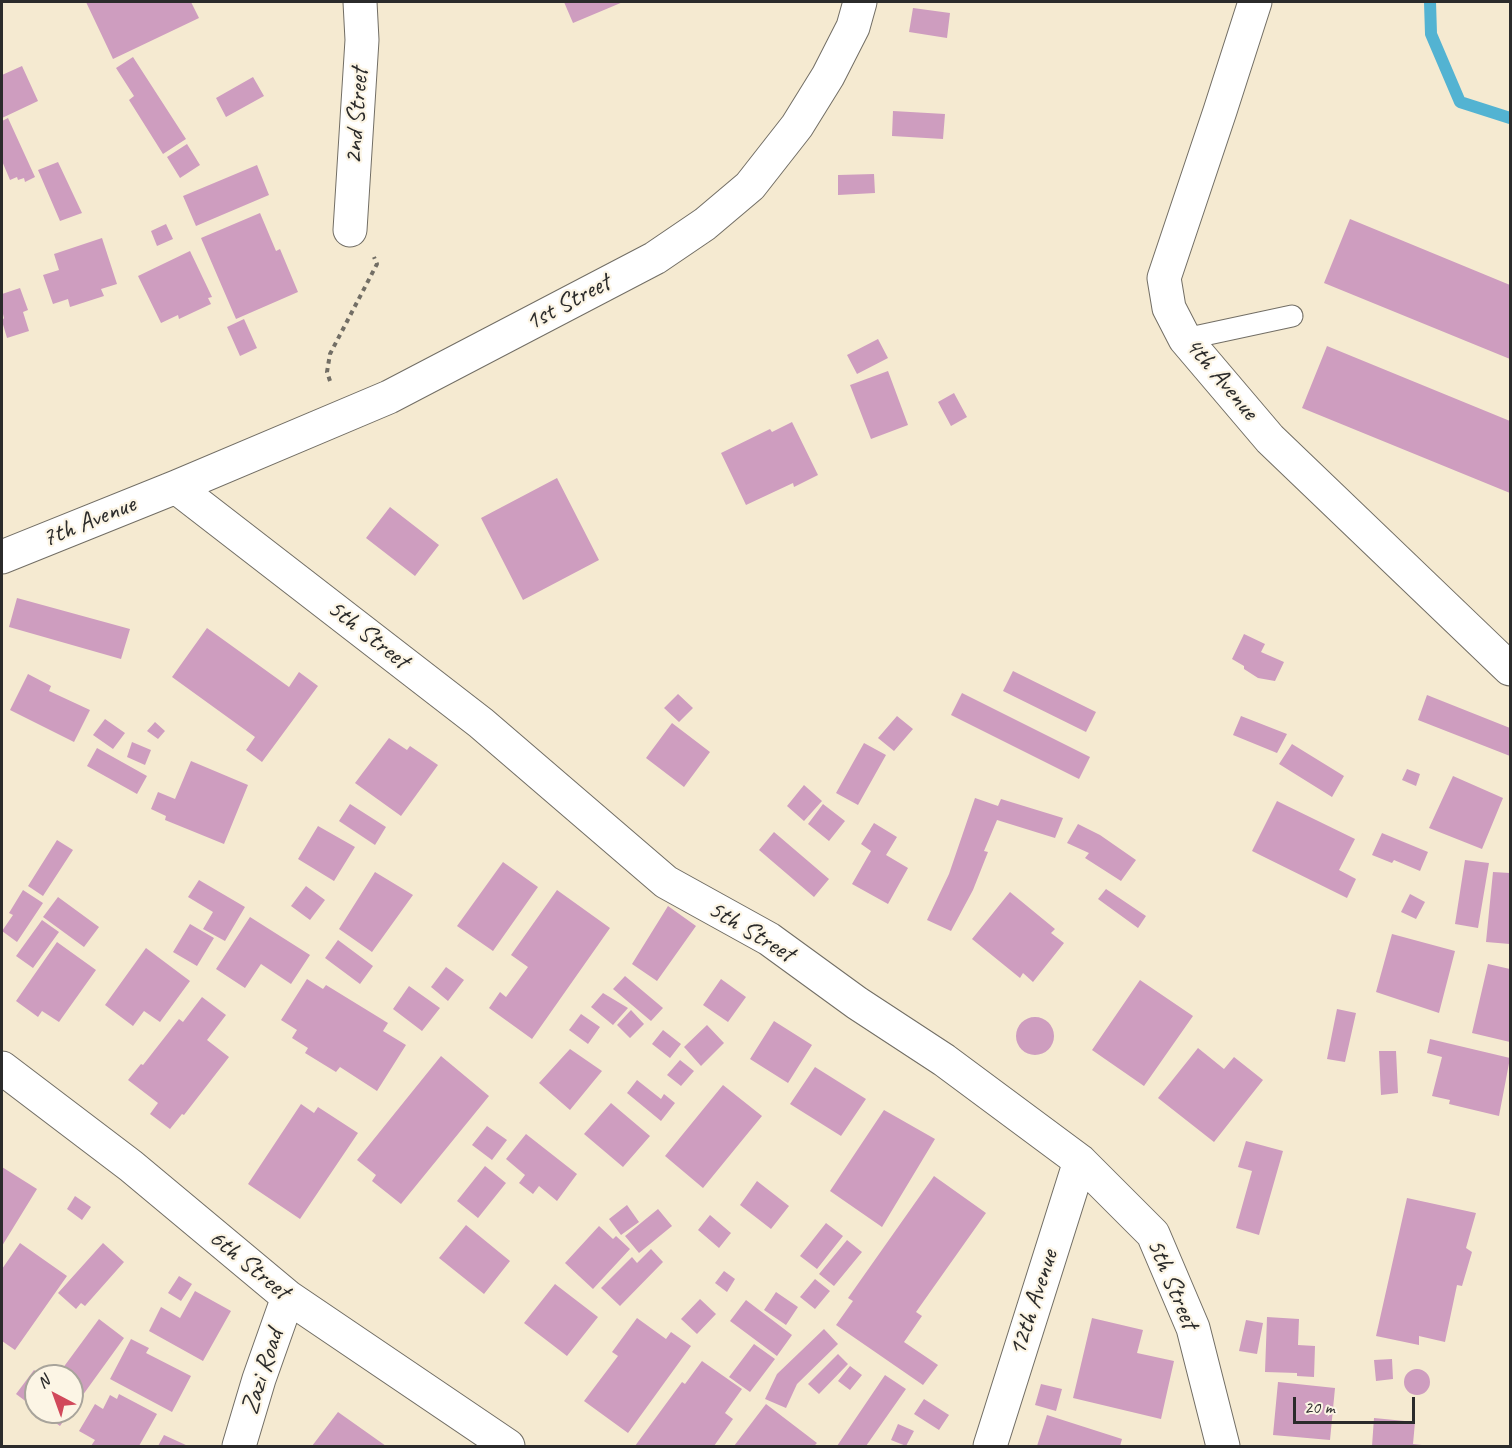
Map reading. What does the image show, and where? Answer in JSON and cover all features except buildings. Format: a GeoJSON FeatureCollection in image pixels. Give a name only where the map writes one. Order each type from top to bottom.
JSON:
{"type":"FeatureCollection","features":[{"type":"Feature","properties":{"kind":"street","name":"2nd Street"},"geometry":{"type":"LineString","coordinates":[[350,230],[362,39],[360,2]]}},
{"type":"Feature","properties":{"kind":"street","name":"1st Street"},"geometry":{"type":"LineString","coordinates":[[176,487],[389,397],[656,258],[705,224],[750,186],[797,126],[828,76],[853,27],[860,2]]}},
{"type":"Feature","properties":{"kind":"street","name":"4th Avenue"},"geometry":{"type":"LineString","coordinates":[[1255,2],[1164,278],[1169,308],[1185,339],[1270,439],[1510,669]]}},
{"type":"Feature","properties":{"kind":"street","name":"7th Avenue"},"geometry":{"type":"LineString","coordinates":[[2,557],[176,487]]}},
{"type":"Feature","properties":{"kind":"street","name":"5th Street"},"geometry":{"type":"LineString","coordinates":[[176,487],[481,723],[666,882],[769,939],[857,1003],[944,1060],[1080,1161],[1153,1234],[1193,1328],[1223,1446]]}},
{"type":"Feature","properties":{"kind":"street","name":"6th Street"},"geometry":{"type":"LineString","coordinates":[[2,1068],[131,1167],[288,1297],[508,1446]]}},
{"type":"Feature","properties":{"kind":"street","name":"12th Avenue"},"geometry":{"type":"LineString","coordinates":[[990,1446],[1080,1161]]}},
{"type":"Feature","properties":{"kind":"street","name":"Zazi Road"},"geometry":{"type":"LineString","coordinates":[[239,1446],[259,1379],[288,1297]]}},
{"type":"Feature","properties":{"kind":"lane"},"geometry":{"type":"LineString","coordinates":[[1185,339],[1292,316]]}},
{"type":"Feature","properties":{"kind":"path"},"geometry":{"type":"LineString","coordinates":[[344,416],[327,372],[330,354],[377,264],[372,251],[350,230]]}},
{"type":"Feature","properties":{"kind":"waterway"},"geometry":{"type":"LineString","coordinates":[[1430,2],[1431,34],[1460,102],[1510,118]]}}]}
